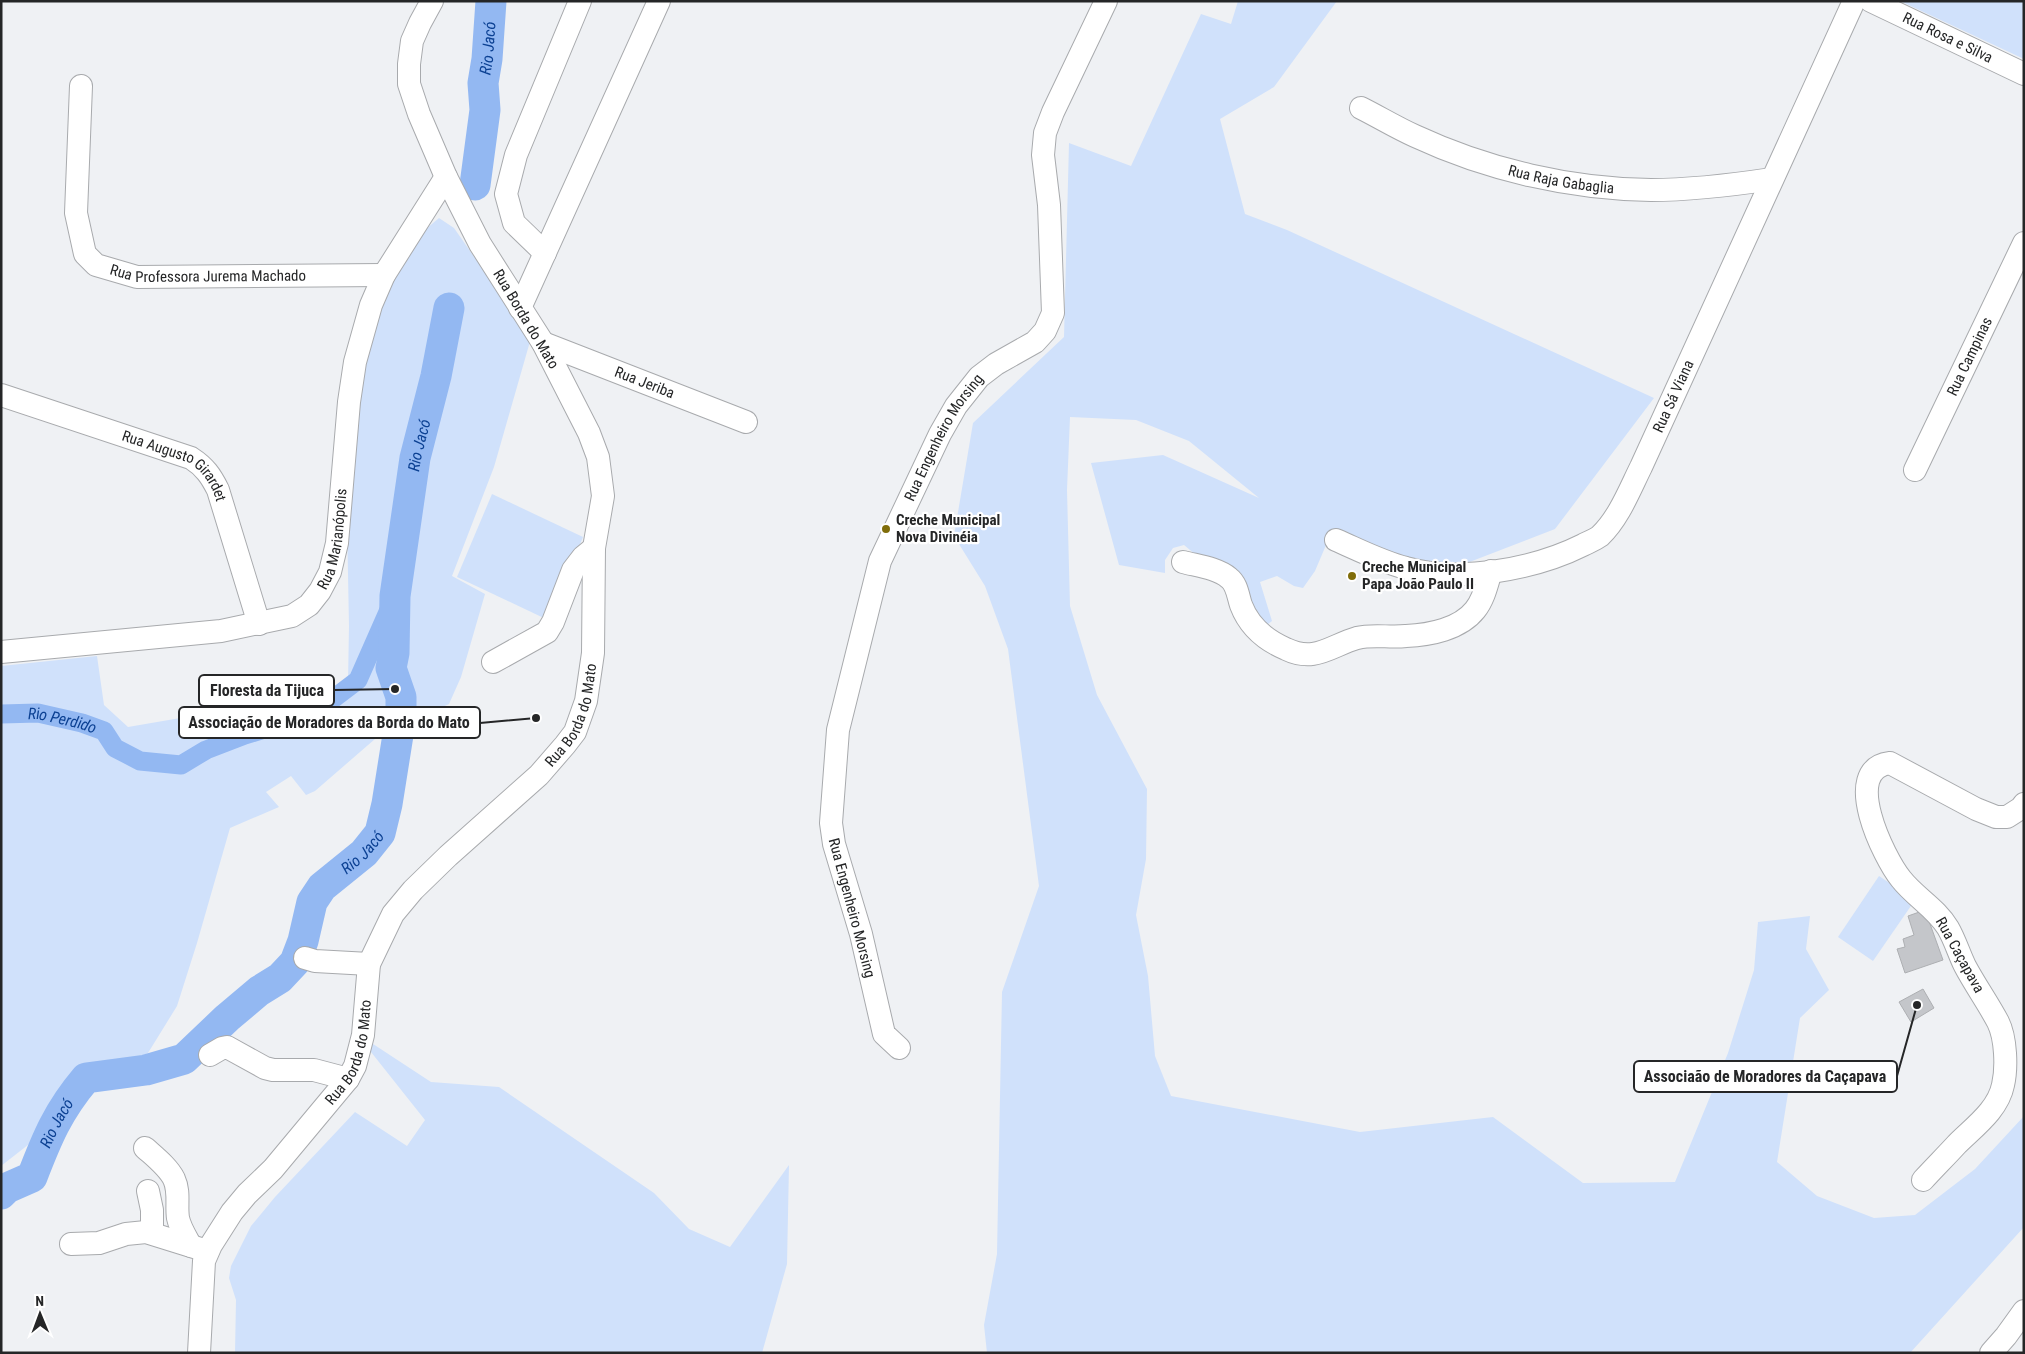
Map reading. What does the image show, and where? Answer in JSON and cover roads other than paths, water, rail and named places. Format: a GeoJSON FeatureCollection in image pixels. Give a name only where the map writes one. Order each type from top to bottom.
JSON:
{"type":"FeatureCollection","features":[{"type":"Feature","properties":{"kind":"street","name":"Rua Borda do Mato"},"geometry":{"type":"LineString","coordinates":[[199,1353],[204,1261],[199,1249],[247,1194],[272,1170],[348,1079],[355,1066],[362,1035],[369,964],[393,914],[413,890],[448,856],[539,776],[575,732],[586,701],[593,654],[594,548],[603,496],[598,457],[544,343],[480,244],[446,177],[419,114],[410,84],[409,64],[412,41],[432,1]]}},
{"type":"Feature","properties":{"kind":"street"},"geometry":{"type":"LineString","coordinates":[[544,254],[514,224],[506,194],[516,154],[580,1]]}},
{"type":"Feature","properties":{"kind":"street"},"geometry":{"type":"LineString","coordinates":[[520,308],[659,1]]}},
{"type":"Feature","properties":{"kind":"street","name":"Rua Engenheiro Morsing"},"geometry":{"type":"LineString","coordinates":[[899,1048],[884,1034],[861,934],[834,844],[831,823],[838,730],[880,561],[940,434],[956,406],[979,377],[996,364],[1035,342],[1045,331],[1053,313],[1049,205],[1042,155],[1045,133],[1053,112],[1106,1]]}},
{"type":"Feature","properties":{"kind":"street","name":"Rua Sá Viana"},"geometry":{"type":"LineString","coordinates":[[1336,540],[1407,569],[1437,573],[1476,574],[1542,562],[1600,536],[1612,520],[1641,468],[1854,1]]}},
{"type":"Feature","properties":{"kind":"street","name":"Rua Rosa e Silva"},"geometry":{"type":"LineString","coordinates":[[1871,1],[2024,74]]}},
{"type":"Feature","properties":{"kind":"street","name":"Rua Professora Jurema Machado"},"geometry":{"type":"LineString","coordinates":[[81,86],[76,213],[85,254],[96,265],[137,277],[384,275]]}},
{"type":"Feature","properties":{"kind":"street","name":"Rua Raja Gabaglia"},"geometry":{"type":"LineString","coordinates":[[1361,108],[1415,136],[1472,159],[1530,175],[1590,186],[1651,190],[1712,188],[1772,179]]}},
{"type":"Feature","properties":{"kind":"street","name":"Rua Marianópolis"},"geometry":{"type":"LineString","coordinates":[[1,652],[60,645],[192,635],[259,624],[292,616],[309,604],[320,591],[330,572],[337,543],[354,362],[371,306],[384,275],[446,177]]}},
{"type":"Feature","properties":{"kind":"street","name":"Rua Campinas"},"geometry":{"type":"LineString","coordinates":[[1915,470],[2024,243]]}},
{"type":"Feature","properties":{"kind":"street","name":"Rua Jeriba"},"geometry":{"type":"LineString","coordinates":[[544,343],[746,422]]}},
{"type":"Feature","properties":{"kind":"street","name":"Rua Augusto Girardet"},"geometry":{"type":"LineString","coordinates":[[1,395],[191,458],[202,465],[212,477],[218,490],[259,624]]}},
{"type":"Feature","properties":{"kind":"street"},"geometry":{"type":"LineString","coordinates":[[493,662],[547,632],[553,622],[573,570],[583,557],[594,548]]}},
{"type":"Feature","properties":{"kind":"street"},"geometry":{"type":"LineString","coordinates":[[1183,562],[1219,572],[1231,579],[1249,621],[1254,627],[1273,643],[1301,655],[1331,650],[1359,638],[1415,635],[1459,624],[1475,610],[1484,593],[1491,571]]}},
{"type":"Feature","properties":{"kind":"street","name":"Rua Caçapava"},"geometry":{"type":"LineString","coordinates":[[1923,1180],[1983,1120],[1996,1104],[2004,1086],[2004,1045],[1999,1024],[1964,965],[1948,928],[1937,913],[1900,879],[1885,852],[1867,806],[1867,789],[1871,773],[1880,764],[1890,763],[1976,809],[1996,817],[2007,817],[2024,804]]}},
{"type":"Feature","properties":{"kind":"street"},"geometry":{"type":"LineString","coordinates":[[305,958],[315,961],[369,964]]}},
{"type":"Feature","properties":{"kind":"street"},"geometry":{"type":"LineString","coordinates":[[210,1055],[227,1047],[265,1068],[274,1070],[314,1070],[348,1079]]}},
{"type":"Feature","properties":{"kind":"street"},"geometry":{"type":"LineString","coordinates":[[145,1148],[161,1162],[173,1177],[178,1189],[178,1217],[182,1230],[199,1249]]}},
{"type":"Feature","properties":{"kind":"street"},"geometry":{"type":"LineString","coordinates":[[148,1191],[152,1210],[152,1233]]}},
{"type":"Feature","properties":{"kind":"street"},"geometry":{"type":"LineString","coordinates":[[71,1244],[99,1243],[136,1232],[152,1233],[199,1249]]}},
{"type":"Feature","properties":{"kind":"street"},"geometry":{"type":"LineString","coordinates":[[1991,1353],[2024,1312]]}},
{"type":"Feature","properties":{"kind":"waterway","name":"Rio Jacó"},"geometry":{"type":"LineString","coordinates":[[475,185],[485,110],[483,83],[487,59],[491,1]]}},
{"type":"Feature","properties":{"kind":"waterway","name":"Rio Jacó"},"geometry":{"type":"LineString","coordinates":[[1,1194],[7,1188],[32,1177],[54,1125],[76,1090],[86,1078],[146,1070],[184,1059],[227,1018],[259,991],[280,978],[295,962],[303,941],[312,902],[322,887],[364,853],[380,833],[387,804],[401,716],[401,697],[391,668],[394,653],[395,596],[415,458],[436,376],[449,308]]}},
{"type":"Feature","properties":{"kind":"waterway","name":"Rio Perdido"},"geometry":{"type":"LineString","coordinates":[[1,714],[38,713],[82,723],[104,731],[115,748],[140,761],[181,765],[206,750],[296,719],[329,702],[358,680],[395,596]]}},
{"type":"Feature","properties":{"kind":"place","name":"Creche Municipal Nova Divinéia"},"geometry":{"type":"Point","coordinates":[886,529]}},
{"type":"Feature","properties":{"kind":"place","name":"Creche Municipal Papa João Paulo II"},"geometry":{"type":"Point","coordinates":[1352,576]}},
{"type":"Feature","properties":{"kind":"place","name":"Floresta da Tijuca"},"geometry":{"type":"Point","coordinates":[395,689]}},
{"type":"Feature","properties":{"kind":"place","name":"Associação de Moradores da Borda do Mato"},"geometry":{"type":"Point","coordinates":[536,718]}},
{"type":"Feature","properties":{"kind":"place","name":"Associaão de Moradores da Caçapava"},"geometry":{"type":"Point","coordinates":[1917,1005]}}]}
